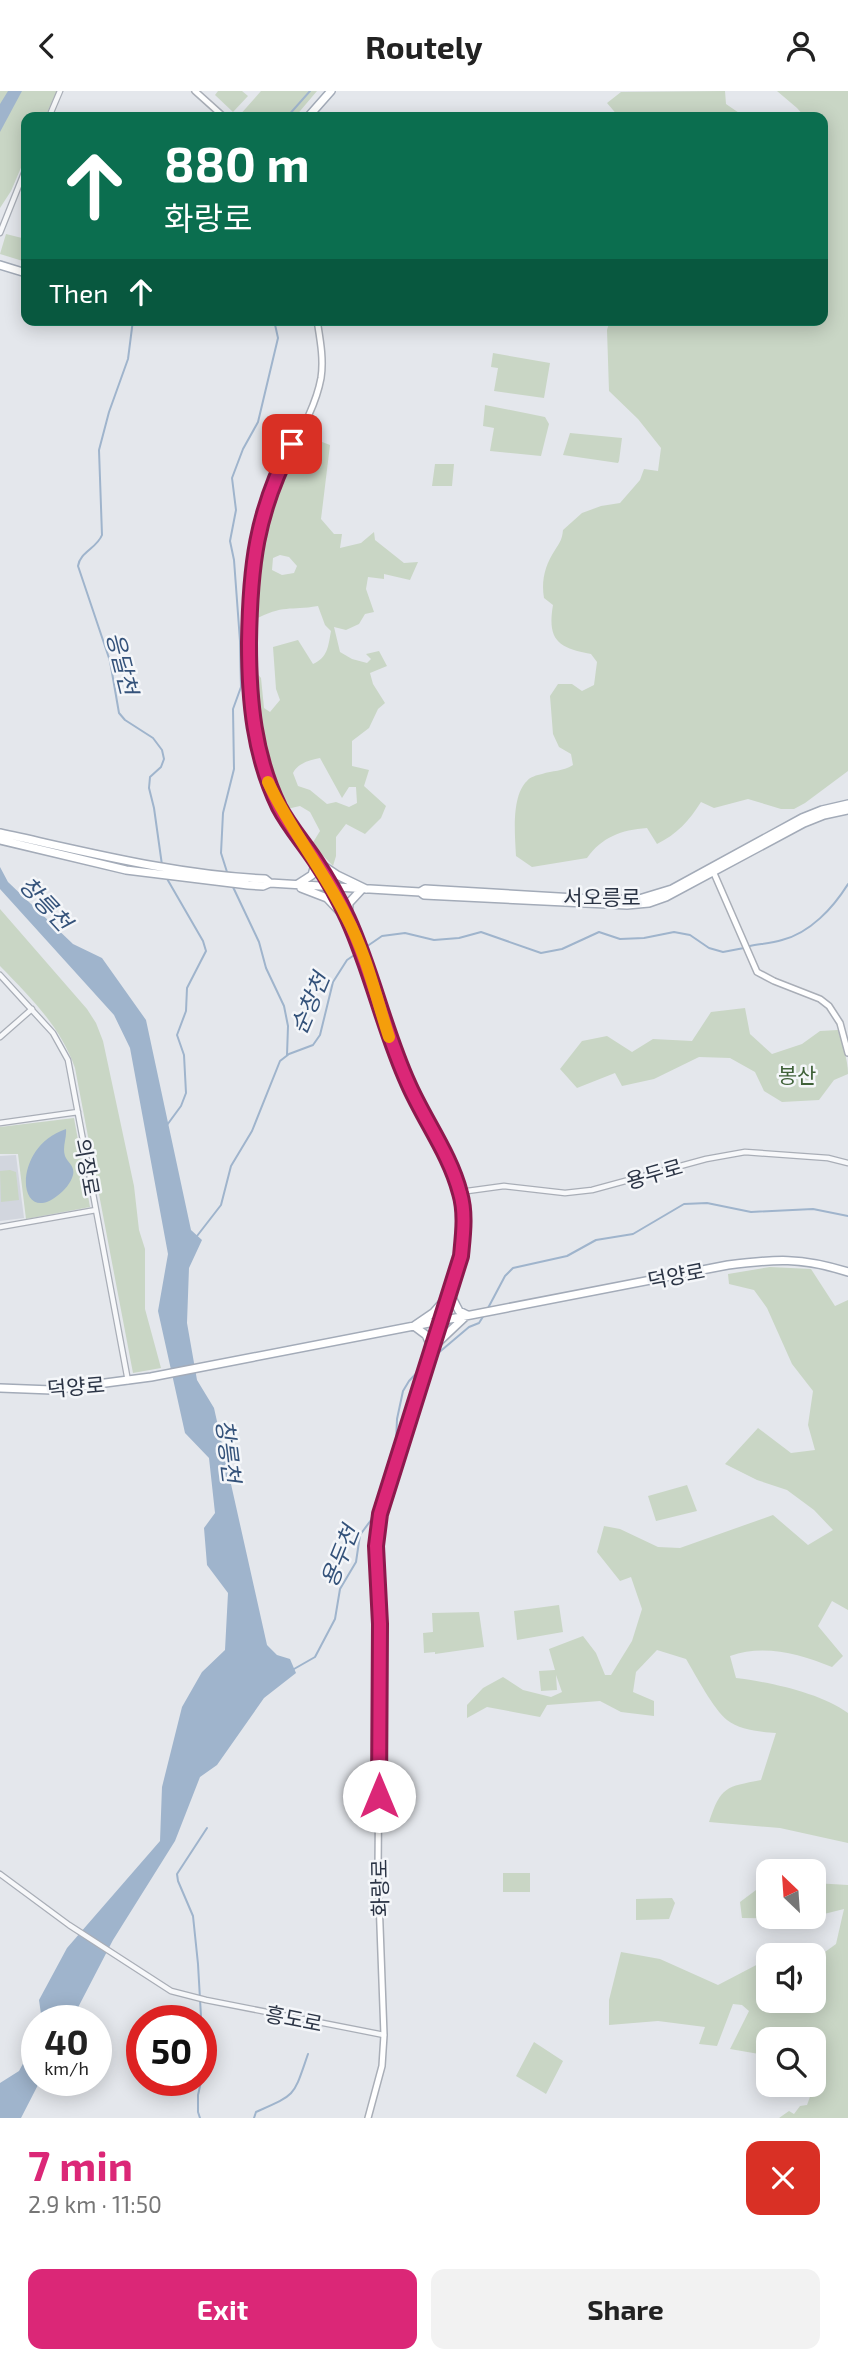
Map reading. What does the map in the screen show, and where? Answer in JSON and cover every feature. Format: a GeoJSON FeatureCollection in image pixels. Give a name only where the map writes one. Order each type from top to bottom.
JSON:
{"type":"FeatureCollection","features":[{"type":"Feature","properties":{"kind":"main road"},"geometry":{"type":"LineString","coordinates":[[195,91],[218,112]]}},
{"type":"Feature","properties":{"kind":"main road"},"geometry":{"type":"LineString","coordinates":[[312,112],[331,91]]}},
{"type":"Feature","properties":{"kind":"main road"},"geometry":{"type":"LineString","coordinates":[[0,265],[21,271]]}},
{"type":"Feature","properties":{"kind":"main road"},"geometry":{"type":"LineString","coordinates":[[318,326],[322,354],[321,378],[313,404],[282,464],[267,501],[253,558],[249,596],[249,684],[253,726],[263,769],[287,822],[316,861],[348,919],[399,1064],[460,1192],[464,1234],[461,1256],[432,1350]]}},
{"type":"Feature","properties":{"kind":"main road","name":"서오릉로"},"geometry":{"type":"LineString","coordinates":[[0,833],[165,871],[264,886],[270,883],[587,905],[633,905],[666,897],[802,818],[848,804]]}},
{"type":"Feature","properties":{"kind":"main road","name":"서오릉로"},"geometry":{"type":"LineString","coordinates":[[713,870],[804,823],[848,810]]}},
{"type":"Feature","properties":{"kind":"main road","name":"서오릉로"},"geometry":{"type":"LineString","coordinates":[[0,840],[126,870],[165,871]]}},
{"type":"Feature","properties":{"kind":"main road"},"geometry":{"type":"LineString","coordinates":[[296,885],[312,875],[316,861]]}},
{"type":"Feature","properties":{"kind":"main road"},"geometry":{"type":"LineString","coordinates":[[316,861],[364,889],[349,903],[348,919]]}},
{"type":"Feature","properties":{"kind":"main road"},"geometry":{"type":"LineString","coordinates":[[713,870],[757,972],[820,999],[829,1006],[840,1023],[848,1053]]}},
{"type":"Feature","properties":{"kind":"main road"},"geometry":{"type":"LineString","coordinates":[[296,885],[327,898],[348,919]]}},
{"type":"Feature","properties":{"kind":"main road","name":"덕양로"},"geometry":{"type":"LineString","coordinates":[[467,1315],[727,1265],[768,1260],[808,1260],[848,1272]]}},
{"type":"Feature","properties":{"kind":"main road"},"geometry":{"type":"LineString","coordinates":[[450,1294],[459,1311],[467,1315]]}},
{"type":"Feature","properties":{"kind":"main road"},"geometry":{"type":"LineString","coordinates":[[414,1326],[433,1313],[450,1294]]}},
{"type":"Feature","properties":{"kind":"main road"},"geometry":{"type":"LineString","coordinates":[[414,1326],[467,1315]]}},
{"type":"Feature","properties":{"kind":"main road"},"geometry":{"type":"LineString","coordinates":[[432,1350],[467,1315]]}},
{"type":"Feature","properties":{"kind":"main road"},"geometry":{"type":"LineString","coordinates":[[414,1326],[426,1335],[432,1350]]}},
{"type":"Feature","properties":{"kind":"main road","name":"덕양로"},"geometry":{"type":"LineString","coordinates":[[0,1388],[52,1390],[128,1381],[414,1326]]}},
{"type":"Feature","properties":{"kind":"main road","name":"화랑로"},"geometry":{"type":"LineString","coordinates":[[368,2118],[382,2066],[384,2035],[378,1872],[380,1624],[376,1546],[380,1514],[432,1350]]}},
{"type":"Feature","properties":{"kind":"street"},"geometry":{"type":"LineString","coordinates":[[51,112],[60,91]]}},
{"type":"Feature","properties":{"kind":"street"},"geometry":{"type":"LineString","coordinates":[[0,233],[21,180]]}},
{"type":"Feature","properties":{"kind":"street","name":"의장로"},"geometry":{"type":"LineString","coordinates":[[0,975],[53,1033],[65,1052],[128,1381]]}},
{"type":"Feature","properties":{"kind":"street"},"geometry":{"type":"LineString","coordinates":[[0,1037],[32,1009]]}},
{"type":"Feature","properties":{"kind":"street"},"geometry":{"type":"LineString","coordinates":[[0,1123],[78,1112]]}},
{"type":"Feature","properties":{"kind":"street","name":"용두로"},"geometry":{"type":"LineString","coordinates":[[460,1192],[504,1186],[565,1192],[592,1190],[706,1159],[745,1152],[828,1158],[848,1163]]}},
{"type":"Feature","properties":{"kind":"street"},"geometry":{"type":"LineString","coordinates":[[0,1227],[96,1210]]}},
{"type":"Feature","properties":{"kind":"street","name":"흥도로"},"geometry":{"type":"LineString","coordinates":[[0,1874],[69,1925],[171,1991],[204,2000],[384,2035]]}},
{"type":"Feature","properties":{"kind":"shaded area"},"geometry":{"type":"Polygon","coordinates":[[[16,1155],[24,1218],[0,1221],[0,1156],[16,1155]]]}},
{"type":"Feature","properties":{"kind":"green space"},"geometry":{"type":"Polygon","coordinates":[[[0,91],[57,91],[47,112],[21,112],[21,168],[0,208],[0,91]]]}},
{"type":"Feature","properties":{"kind":"green space"},"geometry":{"type":"Polygon","coordinates":[[[218,91],[242,91],[248,96],[233,112],[215,95],[218,91]]]}},
{"type":"Feature","properties":{"kind":"green space"},"geometry":{"type":"Polygon","coordinates":[[[261,91],[317,91],[299,112],[242,112],[261,91]]]}},
{"type":"Feature","properties":{"kind":"green space"},"geometry":{"type":"Polygon","coordinates":[[[725,91],[726,104],[738,112],[615,112],[607,103],[621,92],[725,91]]]}},
{"type":"Feature","properties":{"kind":"green space"},"geometry":{"type":"Polygon","coordinates":[[[777,91],[848,91],[848,771],[794,809],[781,809],[748,799],[714,808],[701,802],[682,826],[657,844],[647,828],[629,831],[606,840],[587,858],[532,867],[516,856],[515,817],[518,796],[532,777],[573,765],[571,754],[559,747],[553,734],[550,696],[558,684],[572,684],[582,691],[594,685],[597,662],[591,654],[570,649],[557,640],[552,627],[553,605],[544,598],[543,592],[546,567],[563,530],[582,513],[620,503],[640,480],[644,469],[658,471],[661,448],[638,419],[609,391],[608,326],[828,326],[828,112],[801,112],[777,91]]]}},
{"type":"Feature","properties":{"kind":"green space"},"geometry":{"type":"Polygon","coordinates":[[[6,234],[21,238],[21,260],[0,254],[6,234]]]}},
{"type":"Feature","properties":{"kind":"green space"},"geometry":{"type":"Polygon","coordinates":[[[493,353],[550,363],[544,398],[494,391],[498,368],[491,367],[493,353]]]}},
{"type":"Feature","properties":{"kind":"green space"},"geometry":{"type":"Polygon","coordinates":[[[485,405],[545,417],[549,424],[541,456],[490,451],[494,428],[483,426],[485,405]]]}},
{"type":"Feature","properties":{"kind":"green space"},"geometry":{"type":"Polygon","coordinates":[[[308,426],[316,429],[317,440],[330,445],[321,519],[334,534],[342,534],[340,548],[361,543],[374,532],[375,540],[404,563],[418,562],[410,580],[384,574],[384,579],[368,577],[366,589],[374,612],[365,614],[359,624],[346,630],[334,627],[340,652],[367,663],[371,659],[366,654],[379,651],[387,666],[370,673],[373,684],[385,703],[378,709],[369,728],[352,741],[352,766],[369,770],[364,786],[386,806],[381,818],[365,834],[346,824],[336,837],[333,866],[312,844],[320,831],[310,812],[300,806],[287,809],[261,741],[256,722],[253,687],[256,672],[261,678],[264,708],[270,712],[280,700],[276,689],[273,647],[298,640],[313,664],[324,655],[329,642],[331,631],[325,625],[318,606],[280,610],[254,620],[257,565],[271,501],[283,469],[308,426]],[[280,555],[273,558],[272,570],[282,575],[294,573],[297,566],[289,557],[280,555]],[[320,758],[295,770],[293,773],[298,786],[310,790],[327,804],[336,802],[349,807],[357,803],[356,787],[349,787],[342,798],[320,758]]]}},
{"type":"Feature","properties":{"kind":"green space"},"geometry":{"type":"Polygon","coordinates":[[[570,433],[622,438],[618,463],[563,455],[570,433]]]}},
{"type":"Feature","properties":{"kind":"green space"},"geometry":{"type":"Polygon","coordinates":[[[435,464],[454,464],[452,486],[432,486],[435,464]]]}},
{"type":"Feature","properties":{"kind":"green space"},"geometry":{"type":"Polygon","coordinates":[[[0,909],[87,1009],[103,1041],[134,1186],[139,1230],[145,1249],[145,1309],[161,1368],[133,1373],[75,1068],[53,1026],[0,966],[0,909]]]}},
{"type":"Feature","properties":{"kind":"green space","name":"봉산"},"geometry":{"type":"Polygon","coordinates":[[[745,1008],[750,1034],[772,1054],[802,1044],[820,1031],[838,1030],[848,1074],[834,1080],[819,1100],[782,1102],[764,1091],[755,1072],[730,1058],[699,1057],[654,1079],[622,1086],[615,1073],[577,1088],[560,1069],[582,1041],[607,1036],[632,1052],[653,1039],[692,1041],[711,1012],[745,1008]]]}},
{"type":"Feature","properties":{"kind":"green space"},"geometry":{"type":"Polygon","coordinates":[[[74,1118],[90,1207],[26,1219],[18,1154],[0,1154],[0,1127],[74,1118]]]}},
{"type":"Feature","properties":{"kind":"green space"},"geometry":{"type":"Polygon","coordinates":[[[0,1171],[16,1172],[19,1200],[1,1202],[0,1171]]]}},
{"type":"Feature","properties":{"kind":"green space"},"geometry":{"type":"Polygon","coordinates":[[[770,1267],[811,1269],[835,1306],[848,1300],[848,1610],[832,1601],[818,1626],[843,1656],[832,1667],[781,1652],[743,1652],[730,1656],[736,1678],[809,1694],[848,1713],[848,1843],[780,1828],[709,1822],[717,1801],[726,1790],[761,1780],[776,1733],[744,1728],[727,1720],[711,1700],[686,1659],[657,1650],[636,1672],[633,1692],[654,1701],[654,1716],[621,1712],[600,1701],[547,1705],[540,1717],[487,1707],[467,1718],[467,1705],[483,1688],[503,1677],[523,1690],[551,1697],[562,1692],[556,1675],[557,1690],[541,1691],[539,1671],[555,1670],[549,1649],[583,1636],[596,1653],[605,1675],[611,1675],[632,1641],[642,1609],[631,1577],[620,1581],[597,1552],[604,1526],[620,1529],[658,1547],[680,1548],[773,1515],[808,1545],[833,1530],[814,1510],[787,1490],[757,1480],[725,1464],[758,1428],[791,1453],[815,1450],[808,1425],[813,1391],[792,1364],[767,1308],[754,1290],[729,1284],[728,1274],[770,1267]]]}},
{"type":"Feature","properties":{"kind":"green space"},"geometry":{"type":"Polygon","coordinates":[[[687,1485],[697,1511],[656,1521],[648,1496],[687,1485]]]}},
{"type":"Feature","properties":{"kind":"green space"},"geometry":{"type":"Polygon","coordinates":[[[559,1605],[563,1632],[517,1640],[514,1611],[559,1605]]]}},
{"type":"Feature","properties":{"kind":"green space"},"geometry":{"type":"Polygon","coordinates":[[[479,1612],[484,1647],[424,1653],[423,1633],[433,1632],[432,1613],[479,1612]]]}},
{"type":"Feature","properties":{"kind":"green space"},"geometry":{"type":"Polygon","coordinates":[[[503,1873],[530,1873],[530,1892],[503,1892],[503,1873]]]}},
{"type":"Feature","properties":{"kind":"green space"},"geometry":{"type":"Polygon","coordinates":[[[826,1884],[848,1885],[848,2118],[779,2118],[789,2111],[794,2114],[800,2106],[807,2105],[810,2097],[826,2097],[826,2027],[756,2027],[756,2053],[730,2049],[749,2011],[742,2005],[733,2004],[717,2046],[699,2044],[705,2027],[658,2021],[609,2025],[609,2000],[621,1952],[660,1959],[718,1985],[756,1965],[756,2013],[826,2013],[826,1951],[836,1944],[844,1909],[826,1914],[826,1884]]]}},
{"type":"Feature","properties":{"kind":"green space"},"geometry":{"type":"Polygon","coordinates":[[[756,1890],[756,1918],[742,1918],[740,1902],[756,1890]]]}},
{"type":"Feature","properties":{"kind":"green space"},"geometry":{"type":"Polygon","coordinates":[[[672,1898],[675,1903],[669,1919],[636,1920],[636,1899],[672,1898]]]}},
{"type":"Feature","properties":{"kind":"green space"},"geometry":{"type":"Polygon","coordinates":[[[534,2042],[563,2061],[546,2094],[516,2076],[534,2042]]]}},
{"type":"Feature","properties":{"kind":"water"},"geometry":{"type":"Polygon","coordinates":[[[8,91],[22,91],[0,132],[0,104],[8,91]]]}},
{"type":"Feature","properties":{"kind":"water"},"geometry":{"type":"Polygon","coordinates":[[[0,867],[8,882],[73,944],[102,958],[146,1020],[191,1230],[202,1240],[189,1268],[187,1323],[197,1380],[214,1408],[267,1645],[277,1655],[290,1659],[296,1673],[264,1698],[217,1765],[200,1777],[175,1841],[113,1940],[79,2005],[40,2005],[39,2000],[67,1948],[160,1841],[162,1787],[182,1707],[202,1672],[225,1650],[228,1593],[207,1565],[204,1528],[215,1513],[209,1458],[185,1433],[158,1311],[168,1254],[130,1048],[114,1015],[0,889],[0,867]]]}},
{"type":"Feature","properties":{"kind":"water"},"geometry":{"type":"Polygon","coordinates":[[[66,1129],[64,1153],[73,1169],[72,1178],[57,1196],[44,1203],[34,1201],[28,1193],[28,1166],[36,1151],[48,1138],[66,1129]]]}},
{"type":"Feature","properties":{"kind":"water"},"geometry":{"type":"Polygon","coordinates":[[[21,2067],[21,2096],[32,2096],[21,2118],[0,2118],[0,2083],[21,2067]]]}},
{"type":"Feature","properties":{"kind":"waterway"},"geometry":{"type":"LineString","coordinates":[[291,112],[310,91]]}},
{"type":"Feature","properties":{"kind":"waterway","name":"응달천"},"geometry":{"type":"LineString","coordinates":[[132,326],[128,359],[99,450],[102,535],[82,557],[78,566],[110,661],[119,713],[153,738],[162,750],[164,759],[161,767],[150,777],[149,788],[162,865]]}},
{"type":"Feature","properties":{"kind":"waterway"},"geometry":{"type":"LineString","coordinates":[[227,872],[221,853],[223,813],[234,769],[233,709],[241,687],[234,560],[230,541],[236,510],[232,478],[243,449],[258,422],[278,338],[275,326]]}},
{"type":"Feature","properties":{"kind":"waterway","name":"응달천"},"geometry":{"type":"LineString","coordinates":[[166,877],[203,941],[206,951],[187,988],[186,1011],[177,1035],[184,1055],[186,1093],[181,1106],[167,1125]]}},
{"type":"Feature","properties":{"kind":"waterway","name":"순창천"},"geometry":{"type":"LineString","coordinates":[[750,946],[782,940],[802,932],[828,910],[848,884]]}},
{"type":"Feature","properties":{"kind":"waterway"},"geometry":{"type":"LineString","coordinates":[[233,887],[259,942],[266,968],[284,1006],[288,1026],[287,1055]]}},
{"type":"Feature","properties":{"kind":"waterway","name":"순창천"},"geometry":{"type":"LineString","coordinates":[[197,1236],[221,1205],[231,1166],[252,1131],[280,1061],[289,1054],[313,1045],[320,1035],[333,982],[347,960],[382,936],[405,933],[434,940],[459,938],[481,932],[541,953],[562,949],[599,932],[620,939],[674,932],[690,935],[709,948],[723,952],[744,948]]}},
{"type":"Feature","properties":{"kind":"waterway","name":"용두천"},"geometry":{"type":"LineString","coordinates":[[487,1310],[505,1276],[513,1268],[567,1256],[596,1240],[633,1234],[684,1204],[707,1203],[751,1212],[813,1209],[848,1216]]}},
{"type":"Feature","properties":{"kind":"waterway","name":"용두천"},"geometry":{"type":"LineString","coordinates":[[430,1360],[469,1327],[479,1323],[484,1315]]}},
{"type":"Feature","properties":{"kind":"waterway","name":"용두천"},"geometry":{"type":"LineString","coordinates":[[294,1669],[315,1657],[335,1619],[340,1589],[356,1562],[360,1535],[371,1520],[396,1443],[397,1419],[403,1391],[426,1363]]}},
{"type":"Feature","properties":{"kind":"waterway"},"geometry":{"type":"LineString","coordinates":[[200,2118],[198,2095],[204,2069],[198,1964],[193,1916],[177,1874],[207,1828]]}},
{"type":"Feature","properties":{"kind":"waterway"},"geometry":{"type":"LineString","coordinates":[[254,2118],[256,2112],[292,2092],[308,2054]]}},
{"type":"Feature","properties":{"kind":"slow traffic"},"geometry":{"type":"LineString","coordinates":[[268,782],[287,822],[316,861],[348,919],[389,1037]]}},
{"type":"Feature","properties":{"kind":"route"},"geometry":{"type":"LineString","coordinates":[[292,444],[267,501],[253,558],[249,596],[249,684],[253,726],[263,769],[279,806],[287,822],[316,861],[348,919],[399,1064],[447,1160],[460,1192],[463,1211],[464,1234],[454,1282],[380,1514],[376,1546],[380,1624],[379,1796]]}},
{"type":"Feature","properties":{"kind":"water label","name":"창릉천"},"geometry":{"type":"Point","coordinates":[46,903]}},
{"type":"Feature","properties":{"kind":"water label","name":"창릉천"},"geometry":{"type":"Point","coordinates":[229,1451]}}]}
